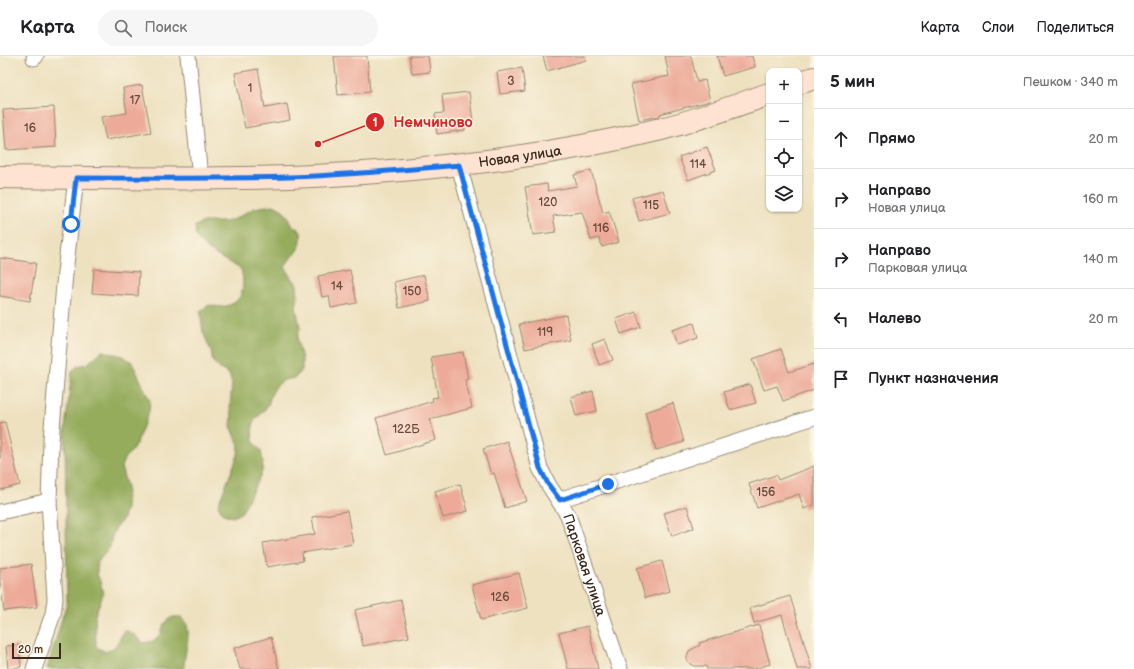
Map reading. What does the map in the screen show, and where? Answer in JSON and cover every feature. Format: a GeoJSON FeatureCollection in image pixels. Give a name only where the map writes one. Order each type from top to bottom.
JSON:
{"type":"FeatureCollection","features":[{"type":"Feature","properties":{"kind":"street"},"geometry":{"type":"LineString","coordinates":[[188,56],[200,178]]}},
{"type":"Feature","properties":{"kind":"street"},"geometry":{"type":"LineString","coordinates":[[802,82],[814,78]]}},
{"type":"Feature","properties":{"kind":"street","name":"Новая улица"},"geometry":{"type":"LineString","coordinates":[[0,177],[290,177],[459,165],[604,141],[663,129],[766,95]]}},
{"type":"Feature","properties":{"kind":"street","name":"Парковая улица"},"geometry":{"type":"LineString","coordinates":[[459,165],[540,468],[548,484],[560,500],[568,515],[620,669]]}},
{"type":"Feature","properties":{"kind":"street"},"geometry":{"type":"LineString","coordinates":[[34,669],[52,614],[55,599],[49,501],[51,440],[65,273],[76,178]]}},
{"type":"Feature","properties":{"kind":"street"},"geometry":{"type":"LineString","coordinates":[[560,500],[814,417]]}},
{"type":"Feature","properties":{"kind":"street"},"geometry":{"type":"LineString","coordinates":[[0,512],[49,501]]}},
{"type":"Feature","properties":{"kind":"green space"},"geometry":{"type":"Polygon","coordinates":[[[274,205],[283,210],[292,225],[301,231],[299,247],[285,267],[297,285],[298,296],[296,307],[300,328],[297,339],[302,359],[302,370],[295,378],[284,380],[276,386],[268,405],[254,421],[252,431],[253,441],[261,451],[263,462],[262,472],[242,512],[233,517],[223,514],[218,505],[238,455],[239,445],[231,426],[232,416],[230,406],[232,384],[229,374],[220,369],[213,362],[211,351],[203,332],[200,311],[209,305],[218,307],[233,304],[241,294],[243,278],[241,269],[216,255],[199,241],[196,236],[195,226],[204,222],[226,222],[237,218],[254,208],[274,205]]]}},
{"type":"Feature","properties":{"kind":"green space"},"geometry":{"type":"Polygon","coordinates":[[[102,351],[123,356],[132,362],[150,401],[149,411],[137,442],[132,451],[125,457],[121,467],[127,487],[126,508],[123,519],[116,527],[110,547],[97,563],[97,574],[103,594],[95,615],[96,647],[106,652],[115,647],[125,630],[135,635],[143,643],[153,641],[161,634],[164,624],[172,617],[182,617],[188,630],[184,669],[47,669],[67,602],[65,429],[72,372],[77,366],[87,364],[102,351]]]}},
{"type":"Feature","properties":{"kind":"building"},"geometry":{"type":"Polygon","coordinates":[[[334,56],[367,56],[370,92],[338,95],[334,56]]]}},
{"type":"Feature","properties":{"kind":"building"},"geometry":{"type":"Polygon","coordinates":[[[409,56],[428,56],[430,72],[412,74],[409,56]]]}},
{"type":"Feature","properties":{"kind":"building"},"geometry":{"type":"Polygon","coordinates":[[[543,56],[585,56],[586,60],[547,71],[543,56]]]}},
{"type":"Feature","properties":{"kind":"building"},"geometry":{"type":"Polygon","coordinates":[[[665,56],[691,56],[697,82],[705,80],[710,101],[660,114],[660,116],[639,120],[631,84],[669,76],[665,56]]]}},
{"type":"Feature","properties":{"kind":"building"},"geometry":{"type":"Polygon","coordinates":[[[717,56],[752,56],[755,67],[723,76],[717,56]]]}},
{"type":"Feature","properties":{"kind":"building"},"geometry":{"type":"Polygon","coordinates":[[[522,68],[525,91],[500,94],[497,72],[522,68]]]}},
{"type":"Feature","properties":{"kind":"building"},"geometry":{"type":"Polygon","coordinates":[[[258,69],[265,108],[287,104],[290,120],[245,128],[235,73],[258,69]]]}},
{"type":"Feature","properties":{"kind":"building"},"geometry":{"type":"Polygon","coordinates":[[[142,85],[151,132],[106,140],[101,117],[127,113],[123,88],[142,85]]]}},
{"type":"Feature","properties":{"kind":"building"},"geometry":{"type":"Polygon","coordinates":[[[469,92],[473,121],[464,122],[465,130],[437,134],[435,114],[444,113],[442,95],[469,92]]]}},
{"type":"Feature","properties":{"kind":"building"},"geometry":{"type":"Polygon","coordinates":[[[54,107],[56,147],[6,150],[3,110],[54,107]]]}},
{"type":"Feature","properties":{"kind":"building"},"geometry":{"type":"Polygon","coordinates":[[[707,147],[716,170],[688,180],[679,157],[707,147]]]}},
{"type":"Feature","properties":{"kind":"building"},"geometry":{"type":"Polygon","coordinates":[[[591,170],[603,213],[609,211],[619,242],[602,247],[599,238],[591,240],[582,212],[553,216],[556,232],[533,235],[525,187],[547,184],[548,191],[577,186],[574,175],[591,170]]]}},
{"type":"Feature","properties":{"kind":"building"},"geometry":{"type":"Polygon","coordinates":[[[663,190],[670,213],[639,221],[632,198],[663,190]]]}},
{"type":"Feature","properties":{"kind":"building"},"geometry":{"type":"Polygon","coordinates":[[[0,258],[36,263],[30,301],[0,296],[0,258]]]}},
{"type":"Feature","properties":{"kind":"building"},"geometry":{"type":"Polygon","coordinates":[[[94,269],[139,272],[138,296],[92,293],[94,269]]]}},
{"type":"Feature","properties":{"kind":"building"},"geometry":{"type":"Polygon","coordinates":[[[350,270],[357,303],[331,308],[329,296],[322,297],[318,276],[350,270]]]}},
{"type":"Feature","properties":{"kind":"building"},"geometry":{"type":"Polygon","coordinates":[[[424,275],[430,301],[399,308],[394,282],[424,275]]]}},
{"type":"Feature","properties":{"kind":"building"},"geometry":{"type":"Polygon","coordinates":[[[636,312],[641,327],[621,334],[616,319],[636,312]]]}},
{"type":"Feature","properties":{"kind":"building"},"geometry":{"type":"Polygon","coordinates":[[[566,315],[571,340],[525,349],[519,324],[566,315]]]}},
{"type":"Feature","properties":{"kind":"building"},"geometry":{"type":"Polygon","coordinates":[[[694,323],[698,338],[677,345],[672,330],[694,323]]]}},
{"type":"Feature","properties":{"kind":"building"},"geometry":{"type":"Polygon","coordinates":[[[605,339],[613,360],[599,365],[592,344],[605,339]]]}},
{"type":"Feature","properties":{"kind":"building"},"geometry":{"type":"Polygon","coordinates":[[[781,349],[789,372],[814,364],[814,390],[783,401],[777,386],[764,390],[753,359],[781,349]]]}},
{"type":"Feature","properties":{"kind":"building"},"geometry":{"type":"Polygon","coordinates":[[[463,352],[468,379],[465,380],[472,408],[430,419],[436,440],[387,455],[376,418],[433,401],[432,398],[438,397],[431,357],[463,352]]]}},
{"type":"Feature","properties":{"kind":"building"},"geometry":{"type":"Polygon","coordinates":[[[750,384],[756,403],[730,410],[724,392],[750,384]]]}},
{"type":"Feature","properties":{"kind":"building"},"geometry":{"type":"Polygon","coordinates":[[[593,391],[597,411],[576,416],[571,397],[593,391]]]}},
{"type":"Feature","properties":{"kind":"building"},"geometry":{"type":"Polygon","coordinates":[[[673,403],[684,442],[656,450],[645,412],[673,403]]]}},
{"type":"Feature","properties":{"kind":"building"},"geometry":{"type":"Polygon","coordinates":[[[5,422],[20,485],[0,490],[0,423],[5,422]]]}},
{"type":"Feature","properties":{"kind":"building"},"geometry":{"type":"Polygon","coordinates":[[[507,441],[527,501],[505,508],[494,473],[491,474],[483,449],[507,441]]]}},
{"type":"Feature","properties":{"kind":"building"},"geometry":{"type":"Polygon","coordinates":[[[814,466],[814,505],[804,509],[799,494],[757,508],[749,484],[776,475],[778,480],[814,466]]]}},
{"type":"Feature","properties":{"kind":"building"},"geometry":{"type":"Polygon","coordinates":[[[460,484],[468,511],[443,518],[435,491],[460,484]]]}},
{"type":"Feature","properties":{"kind":"building"},"geometry":{"type":"Polygon","coordinates":[[[687,506],[694,528],[672,536],[664,513],[687,506]]]}},
{"type":"Feature","properties":{"kind":"building"},"geometry":{"type":"Polygon","coordinates":[[[347,511],[353,544],[302,553],[303,561],[267,567],[263,543],[315,534],[312,517],[347,511]]]}},
{"type":"Feature","properties":{"kind":"building"},"geometry":{"type":"Polygon","coordinates":[[[662,561],[670,591],[645,598],[637,568],[662,561]]]}},
{"type":"Feature","properties":{"kind":"building"},"geometry":{"type":"Polygon","coordinates":[[[31,564],[37,607],[4,611],[0,581],[0,568],[31,564]]]}},
{"type":"Feature","properties":{"kind":"building"},"geometry":{"type":"Polygon","coordinates":[[[519,573],[528,608],[481,620],[472,585],[519,573]]]}},
{"type":"Feature","properties":{"kind":"building"},"geometry":{"type":"Polygon","coordinates":[[[790,596],[812,669],[797,669],[782,615],[754,623],[750,608],[790,596]]]}},
{"type":"Feature","properties":{"kind":"building"},"geometry":{"type":"Polygon","coordinates":[[[401,600],[409,637],[363,646],[355,610],[401,600]]]}},
{"type":"Feature","properties":{"kind":"building"},"geometry":{"type":"Polygon","coordinates":[[[759,625],[770,664],[754,669],[707,669],[706,666],[694,666],[687,660],[689,651],[700,645],[699,643],[759,625]]]}},
{"type":"Feature","properties":{"kind":"building"},"geometry":{"type":"Polygon","coordinates":[[[588,626],[598,669],[568,669],[559,633],[588,626]]]}},
{"type":"Feature","properties":{"kind":"building"},"geometry":{"type":"Polygon","coordinates":[[[271,637],[279,669],[240,669],[234,648],[271,637]]]}},
{"type":"Feature","properties":{"kind":"building"},"geometry":{"type":"Polygon","coordinates":[[[19,645],[21,667],[8,669],[6,646],[19,645]]]}},
{"type":"Feature","properties":{"kind":"place","name":"Немчиново"},"geometry":{"type":"Point","coordinates":[318,144]}},
{"type":"Feature","properties":{"kind":"route"},"geometry":{"type":"LineString","coordinates":[[71,224],[76,178],[290,177],[459,165],[540,468],[548,484],[560,500],[608,484]]}}]}
